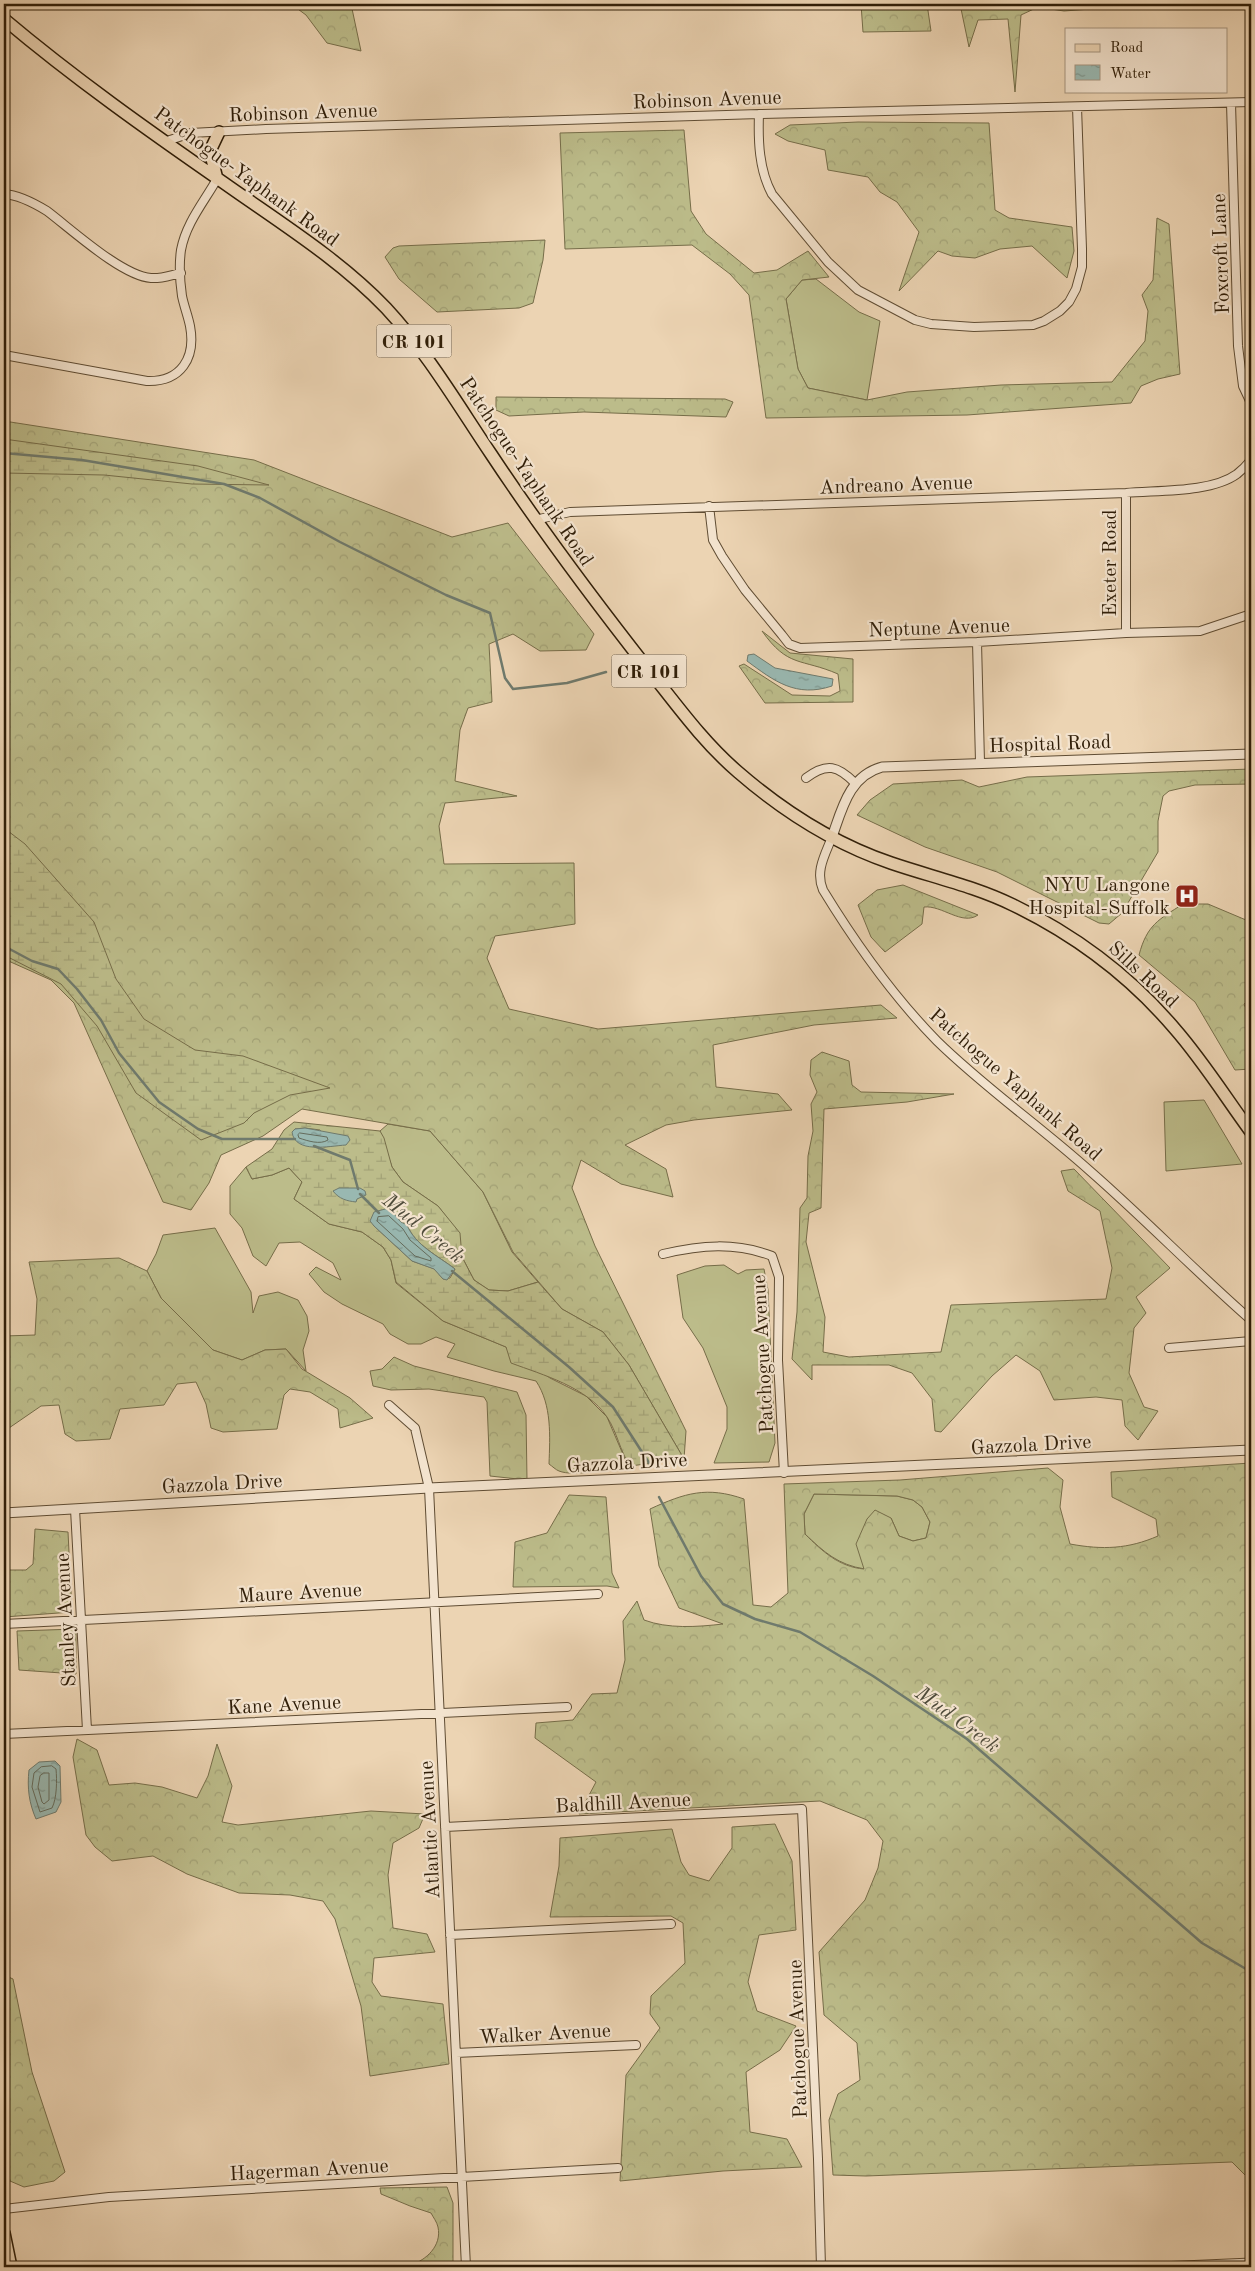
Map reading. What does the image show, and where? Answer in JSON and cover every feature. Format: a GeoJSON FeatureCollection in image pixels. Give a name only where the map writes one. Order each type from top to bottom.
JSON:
{"type":"FeatureCollection","features":[{"type":"Feature","properties":{"kind":"main road","name":"Patchogue-Yaphank Road"},"geometry":{"type":"LineString","coordinates":[[4,20],[61,65],[338,265],[385,307],[424,353],[535,520],[612,624],[705,740],[730,765],[778,804],[832,837]]}},
{"type":"Feature","properties":{"kind":"main road"},"geometry":{"type":"LineString","coordinates":[[217,179],[210,150],[219,132]]}},
{"type":"Feature","properties":{"kind":"main road","name":"Sills Road"},"geometry":{"type":"LineString","coordinates":[[832,837],[890,863],[973,889],[1010,903],[1092,951],[1141,993],[1176,1030],[1251,1132]]}},
{"type":"Feature","properties":{"kind":"main road"},"geometry":{"type":"LineString","coordinates":[[4,2233],[11,2267]]}},
{"type":"Feature","properties":{"kind":"street","name":"Robinson Avenue"},"geometry":{"type":"LineString","coordinates":[[166,141],[182,134],[219,132],[759,114],[1251,102]]}},
{"type":"Feature","properties":{"kind":"street","name":"Foxcroft Lane"},"geometry":{"type":"LineString","coordinates":[[1232,103],[1238,346],[1244,386],[1251,403]]}},
{"type":"Feature","properties":{"kind":"street"},"geometry":{"type":"LineString","coordinates":[[759,114],[758,142],[767,186],[828,262],[858,290],[914,320],[931,324],[974,327],[1033,325],[1044,321],[1060,311],[1069,302],[1076,289],[1082,267],[1077,107]]}},
{"type":"Feature","properties":{"kind":"street"},"geometry":{"type":"LineString","coordinates":[[4,355],[147,381],[168,379],[179,373],[186,361],[192,343],[190,326],[182,296],[181,250],[187,229],[217,179]]}},
{"type":"Feature","properties":{"kind":"street"},"geometry":{"type":"LineString","coordinates":[[4,194],[12,195],[35,204],[47,211],[125,270],[149,278],[159,278],[181,273]]}},
{"type":"Feature","properties":{"kind":"street","name":"Andreano Avenue"},"geometry":{"type":"LineString","coordinates":[[535,520],[570,512],[1126,492],[1216,484],[1237,474],[1251,460]]}},
{"type":"Feature","properties":{"kind":"street","name":"Exeter Road"},"geometry":{"type":"LineString","coordinates":[[1126,492],[1126,633]]}},
{"type":"Feature","properties":{"kind":"street","name":"Neptune Avenue"},"geometry":{"type":"LineString","coordinates":[[709,506],[713,540],[722,556],[745,590],[789,644],[800,648],[977,642],[1126,633],[1200,631],[1251,614]]}},
{"type":"Feature","properties":{"kind":"street"},"geometry":{"type":"LineString","coordinates":[[977,642],[980,762]]}},
{"type":"Feature","properties":{"kind":"street","name":"Hospital Road"},"geometry":{"type":"LineString","coordinates":[[855,783],[867,774],[882,767],[980,762],[1251,754]]}},
{"type":"Feature","properties":{"kind":"street"},"geometry":{"type":"LineString","coordinates":[[806,778],[824,768],[834,768],[855,783],[849,793],[832,837]]}},
{"type":"Feature","properties":{"kind":"street","name":"Patchogue Yaphank Road"},"geometry":{"type":"LineString","coordinates":[[832,837],[820,867],[819,877],[823,890],[880,974],[915,1016],[938,1041],[984,1083],[1109,1187],[1251,1320]]}},
{"type":"Feature","properties":{"kind":"street","name":"Patchogue Avenue"},"geometry":{"type":"LineString","coordinates":[[663,1254],[694,1246],[716,1246],[754,1249],[772,1256],[779,1277],[778,1360],[784,1473]]}},
{"type":"Feature","properties":{"kind":"street"},"geometry":{"type":"LineString","coordinates":[[1169,1348],[1251,1342]]}},
{"type":"Feature","properties":{"kind":"street","name":"Atlantic Avenue"},"geometry":{"type":"LineString","coordinates":[[389,1406],[415,1428],[428,1488],[466,2267]]}},
{"type":"Feature","properties":{"kind":"street","name":"Gazzola Drive"},"geometry":{"type":"LineString","coordinates":[[4,1513],[428,1488],[1251,1450]]}},
{"type":"Feature","properties":{"kind":"street","name":"Stanley Avenue"},"geometry":{"type":"LineString","coordinates":[[75,1509],[87,1730]]}},
{"type":"Feature","properties":{"kind":"street","name":"Maure Avenue"},"geometry":{"type":"LineString","coordinates":[[4,1624],[598,1594]]}},
{"type":"Feature","properties":{"kind":"street","name":"Kane Avenue"},"geometry":{"type":"LineString","coordinates":[[4,1734],[567,1707]]}},
{"type":"Feature","properties":{"kind":"street","name":"Patchogue Avenue"},"geometry":{"type":"LineString","coordinates":[[802,1809],[817,2130],[821,2267]]}},
{"type":"Feature","properties":{"kind":"street","name":"Baldhill Avenue"},"geometry":{"type":"LineString","coordinates":[[445,1827],[802,1809]]}},
{"type":"Feature","properties":{"kind":"street"},"geometry":{"type":"LineString","coordinates":[[450,1935],[671,1924]]}},
{"type":"Feature","properties":{"kind":"street","name":"Walker Avenue"},"geometry":{"type":"LineString","coordinates":[[456,2053],[636,2045]]}},
{"type":"Feature","properties":{"kind":"street","name":"Hagerman Avenue"},"geometry":{"type":"LineString","coordinates":[[4,2209],[109,2197],[618,2168]]}},
{"type":"Feature","properties":{"kind":"street"},"geometry":{"type":"LineString","coordinates":[[1160,2267],[1251,2263]]}},
{"type":"Feature","properties":{"kind":"green space"},"geometry":{"type":"Polygon","coordinates":[[[291,4],[351,4],[361,51],[327,43],[306,15],[291,4]]]}},
{"type":"Feature","properties":{"kind":"green space"},"geometry":{"type":"Polygon","coordinates":[[[861,4],[927,4],[931,31],[863,32],[861,4]]]}},
{"type":"Feature","properties":{"kind":"green space"},"geometry":{"type":"Polygon","coordinates":[[[960,4],[1158,4],[1064,11],[1038,7],[1021,15],[1015,92],[1008,19],[978,20],[969,47],[960,4]]]}},
{"type":"Feature","properties":{"kind":"green space"},"geometry":{"type":"Polygon","coordinates":[[[858,122],[989,123],[995,210],[1009,218],[1072,227],[1074,251],[1067,278],[1032,246],[1000,249],[975,258],[952,256],[938,251],[899,291],[919,232],[897,202],[880,192],[868,177],[828,170],[825,150],[788,141],[775,134],[790,125],[858,122]]]}},
{"type":"Feature","properties":{"kind":"green space"},"geometry":{"type":"Polygon","coordinates":[[[684,130],[691,211],[706,234],[754,273],[777,270],[808,251],[829,277],[802,280],[786,299],[798,369],[808,388],[867,400],[907,392],[1001,385],[1112,382],[1145,341],[1148,311],[1142,295],[1153,280],[1157,218],[1169,224],[1180,374],[1158,379],[1141,386],[1131,403],[967,415],[766,418],[749,295],[730,274],[692,245],[565,249],[560,133],[684,130]]]}},
{"type":"Feature","properties":{"kind":"green space"},"geometry":{"type":"Polygon","coordinates":[[[545,240],[543,260],[533,303],[519,308],[437,312],[399,279],[385,257],[393,248],[399,246],[545,240]]]}},
{"type":"Feature","properties":{"kind":"green space"},"geometry":{"type":"Polygon","coordinates":[[[816,279],[859,312],[880,321],[867,400],[808,388],[798,369],[786,299],[802,280],[816,279]]]}},
{"type":"Feature","properties":{"kind":"green space"},"geometry":{"type":"Polygon","coordinates":[[[496,397],[725,399],[733,402],[726,417],[584,412],[509,416],[496,410],[496,397]]]}},
{"type":"Feature","properties":{"kind":"green space"},"geometry":{"type":"Polygon","coordinates":[[[4,421],[254,460],[452,537],[508,523],[594,634],[586,650],[540,651],[513,634],[489,644],[492,702],[468,708],[460,730],[455,781],[517,796],[445,803],[439,826],[444,864],[574,863],[575,924],[495,936],[487,958],[509,1009],[598,1029],[881,1005],[897,1018],[814,1025],[713,1045],[716,1087],[778,1094],[792,1110],[694,1120],[666,1125],[625,1145],[666,1169],[673,1197],[621,1184],[581,1160],[572,1188],[595,1246],[686,1431],[684,1459],[629,1365],[603,1332],[562,1309],[513,1252],[483,1192],[430,1131],[302,1109],[263,1136],[221,1155],[209,1183],[191,1210],[163,1202],[74,1003],[51,980],[4,959],[4,421]]]}},
{"type":"Feature","properties":{"kind":"green space"},"geometry":{"type":"Polygon","coordinates":[[[4,439],[198,466],[269,485],[192,484],[104,475],[4,473],[4,439]]]}},
{"type":"Feature","properties":{"kind":"green space"},"geometry":{"type":"Polygon","coordinates":[[[762,631],[790,653],[853,659],[853,702],[765,703],[739,666],[744,664],[792,695],[830,696],[840,691],[838,674],[788,657],[771,643],[762,631]]]}},
{"type":"Feature","properties":{"kind":"green space"},"geometry":{"type":"Polygon","coordinates":[[[1251,769],[1251,784],[1195,785],[1169,791],[1163,796],[1158,821],[1158,852],[1122,913],[1109,924],[1099,923],[997,872],[925,847],[857,815],[870,800],[893,784],[962,780],[979,787],[1027,777],[1251,769]]]}},
{"type":"Feature","properties":{"kind":"green space"},"geometry":{"type":"Polygon","coordinates":[[[4,828],[25,844],[94,922],[116,979],[144,1019],[195,1050],[243,1056],[330,1088],[290,1095],[254,1113],[244,1123],[201,1140],[136,1093],[97,1026],[61,984],[4,955],[4,828]]]}},
{"type":"Feature","properties":{"kind":"green space"},"geometry":{"type":"Polygon","coordinates":[[[903,885],[978,915],[972,918],[965,918],[931,907],[924,907],[922,924],[885,952],[871,937],[858,905],[877,890],[903,885]]]}},
{"type":"Feature","properties":{"kind":"green space"},"geometry":{"type":"Polygon","coordinates":[[[1183,904],[1208,904],[1246,920],[1251,931],[1251,999],[1244,1004],[1251,1020],[1251,1069],[1235,1070],[1195,1002],[1139,955],[1146,937],[1155,924],[1183,904]]]}},
{"type":"Feature","properties":{"kind":"green space"},"geometry":{"type":"Polygon","coordinates":[[[822,1052],[849,1061],[852,1085],[861,1092],[954,1094],[907,1102],[824,1109],[821,1208],[809,1213],[806,1242],[825,1317],[823,1352],[849,1357],[941,1352],[951,1305],[1106,1299],[1112,1268],[1100,1211],[1068,1191],[1061,1171],[1074,1169],[1170,1268],[1136,1297],[1146,1313],[1134,1328],[1129,1373],[1144,1407],[1158,1411],[1138,1440],[1125,1426],[1122,1400],[1096,1397],[1054,1400],[1040,1371],[1016,1355],[992,1376],[941,1432],[935,1431],[932,1399],[912,1373],[889,1365],[812,1365],[812,1380],[792,1359],[797,1312],[800,1208],[807,1198],[808,1156],[813,1131],[811,1104],[817,1092],[810,1075],[811,1060],[822,1052]]]}},
{"type":"Feature","properties":{"kind":"green space"},"geometry":{"type":"Polygon","coordinates":[[[1204,1100],[1242,1164],[1166,1171],[1164,1102],[1204,1100]]]}},
{"type":"Feature","properties":{"kind":"green space"},"geometry":{"type":"Polygon","coordinates":[[[294,1122],[380,1131],[384,1138],[392,1167],[403,1182],[438,1206],[460,1233],[462,1257],[474,1280],[489,1290],[508,1291],[538,1282],[562,1309],[603,1332],[629,1365],[684,1459],[630,1466],[607,1417],[588,1398],[564,1383],[511,1363],[506,1347],[443,1321],[396,1282],[391,1260],[383,1247],[362,1232],[329,1224],[294,1199],[302,1182],[289,1168],[272,1175],[252,1179],[246,1167],[272,1149],[284,1130],[294,1122]],[[295,1129],[324,1147],[332,1146],[320,1130],[295,1129]],[[389,1209],[374,1213],[374,1226],[412,1261],[435,1269],[443,1279],[450,1278],[455,1269],[421,1244],[407,1225],[401,1222],[389,1209]]]}},
{"type":"Feature","properties":{"kind":"green space"},"geometry":{"type":"Polygon","coordinates":[[[388,1124],[430,1131],[483,1192],[512,1252],[538,1282],[508,1291],[489,1290],[474,1280],[462,1257],[459,1233],[438,1206],[403,1182],[392,1167],[380,1131],[388,1124]]]}},
{"type":"Feature","properties":{"kind":"green space"},"geometry":{"type":"Polygon","coordinates":[[[246,1167],[252,1179],[272,1175],[289,1168],[302,1182],[294,1199],[329,1224],[362,1232],[383,1247],[391,1260],[396,1283],[443,1321],[506,1347],[550,1378],[586,1396],[607,1417],[625,1459],[603,1469],[583,1473],[566,1473],[558,1470],[549,1464],[549,1421],[545,1400],[536,1381],[447,1357],[455,1344],[436,1337],[421,1344],[408,1344],[390,1334],[383,1324],[342,1304],[324,1292],[309,1274],[316,1267],[341,1280],[333,1263],[300,1242],[279,1243],[266,1266],[253,1256],[242,1228],[230,1214],[230,1186],[246,1167]]]}},
{"type":"Feature","properties":{"kind":"green space"},"geometry":{"type":"Polygon","coordinates":[[[215,1228],[251,1292],[253,1313],[259,1296],[278,1292],[298,1300],[307,1316],[309,1331],[303,1350],[306,1371],[286,1349],[265,1350],[242,1360],[213,1350],[161,1298],[147,1271],[163,1235],[215,1228]]]}},
{"type":"Feature","properties":{"kind":"green space"},"geometry":{"type":"Polygon","coordinates":[[[119,1258],[147,1271],[161,1298],[213,1350],[242,1360],[265,1350],[286,1349],[302,1369],[350,1398],[373,1418],[340,1428],[338,1409],[310,1392],[290,1389],[284,1395],[277,1429],[223,1432],[211,1428],[206,1404],[196,1382],[177,1384],[164,1405],[120,1409],[110,1439],[76,1441],[65,1434],[59,1405],[41,1406],[9,1428],[4,1429],[4,1336],[35,1335],[37,1299],[29,1262],[119,1258]]]}},
{"type":"Feature","properties":{"kind":"green space"},"geometry":{"type":"Polygon","coordinates":[[[724,1265],[738,1274],[746,1270],[764,1269],[768,1290],[775,1443],[769,1462],[714,1463],[727,1429],[727,1407],[703,1348],[683,1318],[677,1275],[705,1266],[724,1265]]]}},
{"type":"Feature","properties":{"kind":"green space"},"geometry":{"type":"Polygon","coordinates":[[[394,1357],[414,1366],[517,1392],[526,1415],[527,1480],[490,1476],[487,1402],[484,1397],[429,1389],[391,1390],[373,1386],[370,1371],[382,1369],[394,1357]]]}},
{"type":"Feature","properties":{"kind":"green space"},"geometry":{"type":"Polygon","coordinates":[[[1251,1463],[1251,2176],[1247,2177],[1232,2162],[866,2176],[833,2175],[829,2120],[838,2094],[860,2080],[857,2043],[824,2015],[819,1952],[865,1900],[878,1868],[883,1841],[867,1820],[820,1801],[579,1814],[596,1782],[535,1738],[536,1723],[573,1720],[592,1694],[617,1693],[625,1660],[623,1621],[637,1601],[644,1620],[653,1623],[683,1626],[723,1624],[679,1608],[659,1566],[650,1509],[663,1503],[685,1495],[707,1492],[731,1495],[744,1499],[753,1605],[771,1607],[788,1593],[784,1484],[900,1480],[1048,1468],[1063,1480],[1060,1507],[1070,1544],[1104,1548],[1126,1546],[1158,1536],[1156,1519],[1112,1497],[1111,1472],[1251,1463]],[[814,1494],[804,1514],[805,1534],[839,1562],[864,1569],[856,1544],[867,1519],[875,1510],[891,1518],[899,1536],[913,1541],[926,1538],[930,1522],[922,1507],[913,1500],[897,1496],[814,1494]]]}},
{"type":"Feature","properties":{"kind":"green space"},"geometry":{"type":"Polygon","coordinates":[[[814,1494],[897,1496],[913,1500],[922,1507],[930,1522],[926,1538],[913,1541],[899,1536],[891,1518],[865,1569],[839,1561],[825,1552],[805,1534],[804,1514],[814,1494]]]}},
{"type":"Feature","properties":{"kind":"green space"},"geometry":{"type":"Polygon","coordinates":[[[569,1495],[606,1497],[612,1573],[619,1588],[607,1586],[513,1587],[515,1542],[547,1533],[569,1495]]]}},
{"type":"Feature","properties":{"kind":"green space"},"geometry":{"type":"Polygon","coordinates":[[[35,1529],[68,1532],[72,1612],[4,1617],[4,1570],[26,1570],[33,1564],[35,1529]]]}},
{"type":"Feature","properties":{"kind":"green space"},"geometry":{"type":"Polygon","coordinates":[[[76,1629],[76,1674],[19,1670],[17,1631],[76,1629]]]}},
{"type":"Feature","properties":{"kind":"green space"},"geometry":{"type":"Polygon","coordinates":[[[77,1739],[97,1750],[109,1785],[135,1783],[162,1787],[197,1798],[208,1776],[217,1744],[232,1786],[222,1822],[238,1825],[371,1811],[425,1814],[419,1828],[393,1843],[388,1875],[393,1928],[427,1934],[435,1952],[374,1958],[372,1982],[381,1996],[443,2004],[449,2064],[370,2076],[361,2006],[335,1919],[323,1901],[290,1895],[239,1893],[187,1874],[153,1856],[112,1861],[95,1847],[86,1835],[73,1757],[77,1739]]]}},
{"type":"Feature","properties":{"kind":"green space"},"geometry":{"type":"Polygon","coordinates":[[[775,1824],[792,1861],[796,1930],[759,1935],[748,1982],[757,2011],[796,2026],[780,2050],[746,2072],[750,2132],[787,2139],[802,2167],[723,2171],[620,2181],[626,2075],[660,2028],[650,2014],[651,1996],[685,1963],[683,1923],[671,1916],[550,1917],[559,1866],[560,1838],[672,1829],[681,1862],[689,1875],[709,1881],[732,1848],[732,1827],[775,1824]]]}},
{"type":"Feature","properties":{"kind":"green space"},"geometry":{"type":"Polygon","coordinates":[[[4,1975],[13,1979],[32,2072],[65,2172],[54,2181],[24,2187],[10,2181],[4,2152],[4,1975]]]}},
{"type":"Feature","properties":{"kind":"green space"},"geometry":{"type":"Polygon","coordinates":[[[447,2187],[453,2203],[453,2267],[411,2267],[411,2265],[427,2256],[435,2246],[439,2234],[437,2223],[431,2213],[381,2194],[380,2188],[447,2187]]]}},
{"type":"Feature","properties":{"kind":"water"},"geometry":{"type":"Polygon","coordinates":[[[754,654],[775,668],[833,679],[832,686],[807,690],[786,686],[747,661],[748,655],[754,654]]]}},
{"type":"Feature","properties":{"kind":"water"},"geometry":{"type":"Polygon","coordinates":[[[305,1128],[348,1136],[350,1140],[346,1145],[306,1146],[294,1139],[292,1132],[295,1129],[305,1128]]]}},
{"type":"Feature","properties":{"kind":"water"},"geometry":{"type":"Polygon","coordinates":[[[339,1188],[360,1188],[365,1191],[366,1195],[357,1199],[356,1202],[346,1200],[333,1191],[339,1188]]]}},
{"type":"Feature","properties":{"kind":"water"},"geometry":{"type":"Polygon","coordinates":[[[389,1208],[401,1222],[407,1225],[421,1244],[455,1269],[447,1280],[443,1279],[434,1269],[412,1261],[370,1221],[374,1212],[389,1208]]]}},
{"type":"Feature","properties":{"kind":"water"},"geometry":{"type":"Polygon","coordinates":[[[55,1761],[60,1766],[61,1802],[56,1812],[36,1819],[29,1795],[29,1770],[39,1762],[55,1761]]]}},
{"type":"Feature","properties":{"kind":"waterway"},"geometry":{"type":"LineString","coordinates":[[4,453],[82,460],[224,484],[260,498],[340,542],[446,595],[490,613],[505,678],[513,689],[567,683],[606,672]]}},
{"type":"Feature","properties":{"kind":"waterway","name":"Mud Creek"},"geometry":{"type":"LineString","coordinates":[[4,946],[32,961],[58,969],[77,989],[101,1020],[119,1053],[159,1102],[198,1129],[222,1139],[295,1139]]}},
{"type":"Feature","properties":{"kind":"waterway","name":"Mud Creek"},"geometry":{"type":"LineString","coordinates":[[314,1146],[350,1160],[358,1189]]}},
{"type":"Feature","properties":{"kind":"waterway","name":"Mud Creek"},"geometry":{"type":"LineString","coordinates":[[360,1194],[379,1213]]}},
{"type":"Feature","properties":{"kind":"waterway","name":"Mud Creek"},"geometry":{"type":"LineString","coordinates":[[452,1271],[569,1367],[613,1407],[651,1466]]}},
{"type":"Feature","properties":{"kind":"waterway","name":"Mud Creek"},"geometry":{"type":"LineString","coordinates":[[659,1497],[701,1576],[723,1604],[755,1619],[800,1632],[873,1676],[967,1739],[1202,1943],[1251,1972]]}},
{"type":"Feature","properties":{"kind":"place","name":"NYU Langone Hospital-Suffolk"},"geometry":{"type":"Point","coordinates":[1187,896]}}]}
